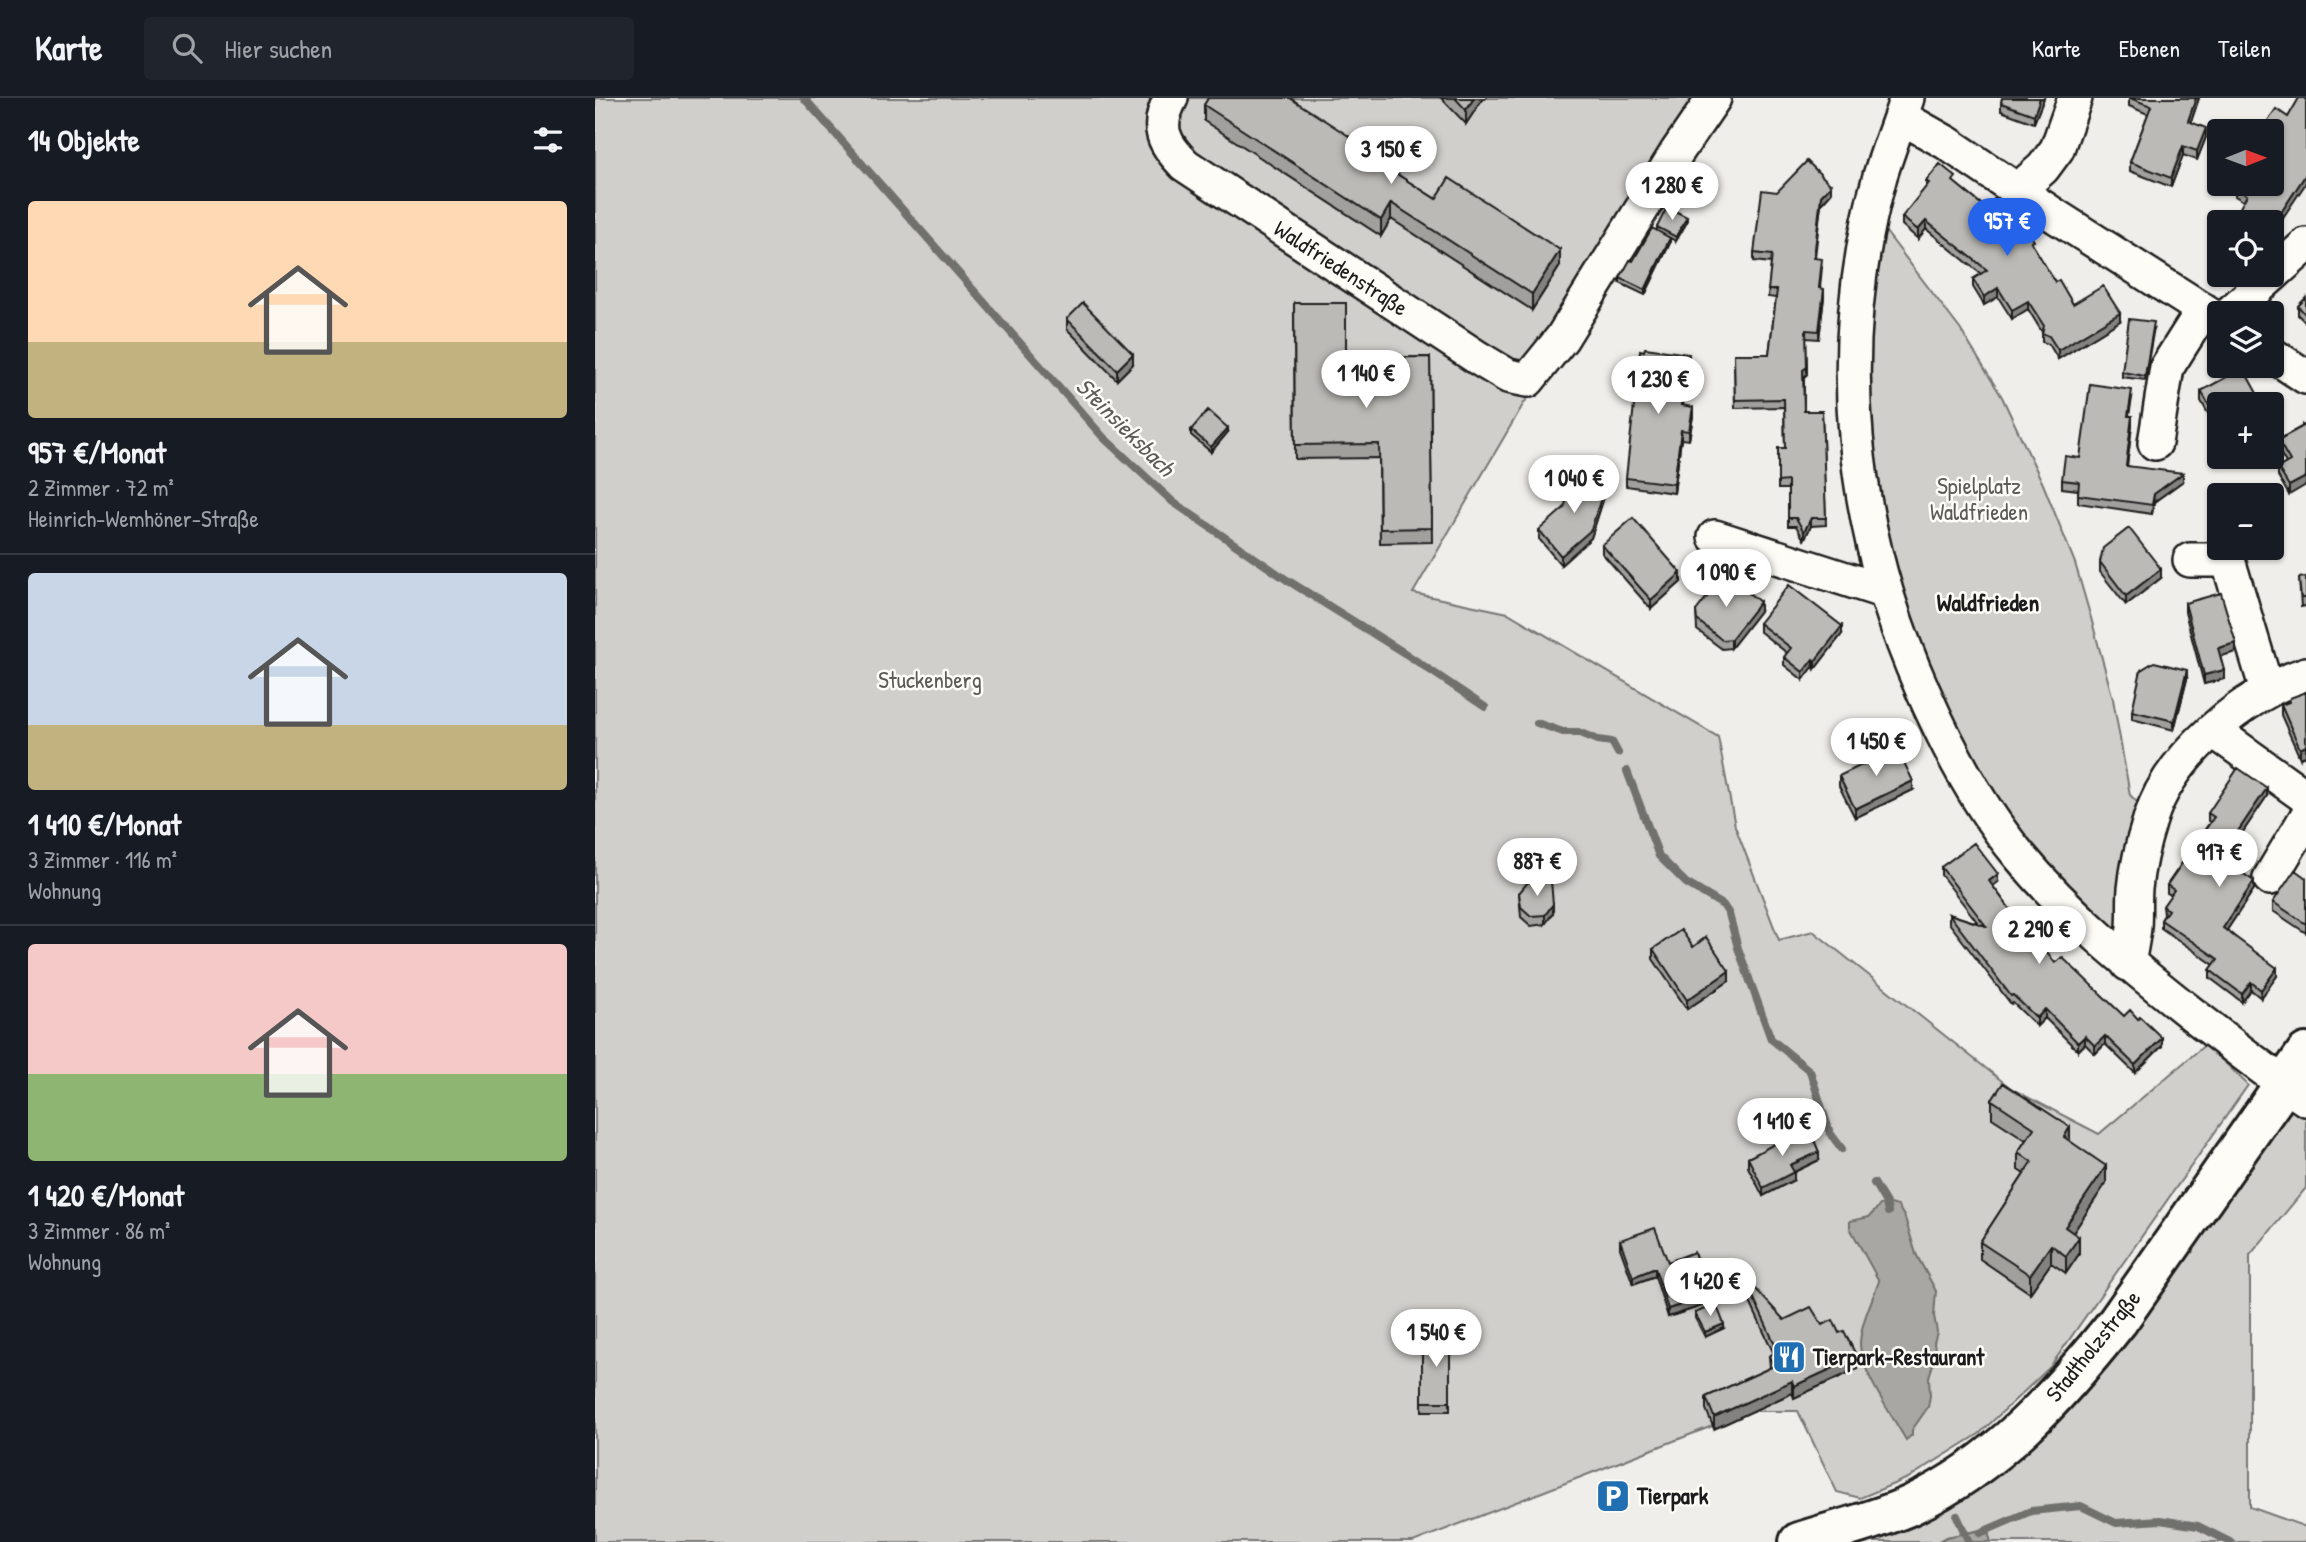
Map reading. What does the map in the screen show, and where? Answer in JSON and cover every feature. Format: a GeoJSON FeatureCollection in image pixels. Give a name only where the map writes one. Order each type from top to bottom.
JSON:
{"type":"FeatureCollection","features":[{"type":"Feature","properties":{"kind":"street","name":"Waldfriedenstraße"},"geometry":{"type":"LineString","coordinates":[[1171,98],[1163,122],[1164,141],[1185,165],[1478,358],[1508,376],[1528,380],[1562,338],[1677,152],[1714,98]]}},
{"type":"Feature","properties":{"kind":"street"},"geometry":{"type":"LineString","coordinates":[[2018,190],[2043,168],[2057,149],[2075,98]]}},
{"type":"Feature","properties":{"kind":"street"},"geometry":{"type":"LineString","coordinates":[[2207,309],[1947,143],[1904,107],[1880,176],[1860,272],[1852,368],[1860,479],[1876,560],[1910,662],[1942,735],[1980,801],[2017,854],[2074,917],[2128,964],[2295,1092]]}},
{"type":"Feature","properties":{"kind":"street"},"geometry":{"type":"LineString","coordinates":[[2235,301],[2306,245]]}},
{"type":"Feature","properties":{"kind":"street"},"geometry":{"type":"LineString","coordinates":[[2155,443],[2167,367],[2207,325]]}},
{"type":"Feature","properties":{"kind":"street"},"geometry":{"type":"LineString","coordinates":[[2284,363],[2306,377]]}},
{"type":"Feature","properties":{"kind":"street"},"geometry":{"type":"LineString","coordinates":[[1715,537],[1886,592]]}},
{"type":"Feature","properties":{"kind":"street"},"geometry":{"type":"LineString","coordinates":[[2190,560],[2228,560],[2267,690]]}},
{"type":"Feature","properties":{"kind":"street"},"geometry":{"type":"LineString","coordinates":[[2128,964],[2134,926],[2135,889],[2151,817],[2168,783],[2188,755],[2239,708],[2267,690],[2306,674]]}},
{"type":"Feature","properties":{"kind":"street"},"geometry":{"type":"LineString","coordinates":[[2214,731],[2306,797]]}},
{"type":"Feature","properties":{"kind":"street"},"geometry":{"type":"LineString","coordinates":[[2270,878],[2306,818]]}},
{"type":"Feature","properties":{"kind":"street","name":"Stadtholzstraße"},"geometry":{"type":"LineString","coordinates":[[1799,1542],[1909,1506],[1955,1482],[1994,1455],[2025,1427],[2118,1321],[2295,1092],[2306,1052]]}},
{"type":"Feature","properties":{"kind":"green space","name":"Stuckenberg"},"geometry":{"type":"Polygon","coordinates":[[[595,98],[1722,98],[1571,342],[1524,403],[1413,593],[1508,613],[1718,737],[1735,826],[1779,940],[1813,931],[2012,1089],[2099,1134],[2206,1044],[2248,1085],[2050,1367],[1979,1434],[1908,1478],[1860,1498],[1837,1492],[1798,1411],[1742,1411],[1715,1425],[1413,1542],[595,1542],[595,98]]]}},
{"type":"Feature","properties":{"kind":"green space","name":"Spielplatz Waldfrieden"},"geometry":{"type":"Polygon","coordinates":[[[1883,228],[1960,329],[2002,397],[2043,484],[2075,563],[2113,699],[2130,795],[2142,807],[2125,924],[2113,936],[2042,865],[1980,783],[1904,614],[1868,445],[1868,331],[1883,228]]]}},
{"type":"Feature","properties":{"kind":"green space"},"geometry":{"type":"Polygon","coordinates":[[[2289,1101],[2306,1113],[2306,1188],[2250,1255],[2250,1507],[2306,1527],[2306,1542],[1991,1542],[1986,1529],[1947,1537],[1938,1542],[1828,1542],[2002,1463],[2289,1101]]]}},
{"type":"Feature","properties":{"kind":"shaded area"},"geometry":{"type":"Polygon","coordinates":[[[1886,1203],[1898,1206],[1905,1218],[1916,1254],[1936,1291],[1936,1355],[1929,1377],[1928,1407],[1912,1430],[1912,1435],[1906,1440],[1885,1406],[1861,1354],[1862,1327],[1879,1281],[1850,1228],[1850,1221],[1869,1217],[1880,1205],[1886,1203]]]}},
{"type":"Feature","properties":{"kind":"shaded area"},"geometry":{"type":"Polygon","coordinates":[[[1987,1529],[1991,1542],[1938,1542],[1947,1537],[1987,1529]]]}},
{"type":"Feature","properties":{"kind":"building"},"geometry":{"type":"Polygon","coordinates":[[[1208,98],[1290,98],[1395,166],[1392,171],[1436,199],[1449,178],[1560,250],[1532,294],[1391,203],[1381,220],[1204,105],[1208,98]]]}},
{"type":"Feature","properties":{"kind":"building"},"geometry":{"type":"Polygon","coordinates":[[[1455,98],[1474,98],[1466,110],[1455,98]]]}},
{"type":"Feature","properties":{"kind":"building"},"geometry":{"type":"Polygon","coordinates":[[[2002,98],[2040,98],[2034,115],[2001,103],[2002,98]]]}},
{"type":"Feature","properties":{"kind":"building"},"geometry":{"type":"Polygon","coordinates":[[[2130,98],[2196,98],[2188,121],[2206,128],[2197,151],[2183,146],[2171,178],[2130,162],[2151,106],[2130,98]]]}},
{"type":"Feature","properties":{"kind":"building"},"geometry":{"type":"Polygon","coordinates":[[[2299,98],[2306,98],[2306,174],[2283,210],[2239,210],[2246,196],[2284,196],[2284,119],[2269,119],[2276,109],[2288,117],[2299,98]]]}},
{"type":"Feature","properties":{"kind":"building"},"geometry":{"type":"Polygon","coordinates":[[[1807,161],[1831,185],[1821,196],[1814,258],[1822,259],[1819,288],[1824,289],[1819,331],[1806,330],[1807,367],[1803,370],[1804,411],[1822,411],[1826,518],[1811,518],[1804,532],[1796,518],[1788,518],[1788,481],[1778,482],[1778,448],[1785,448],[1784,399],[1735,400],[1734,354],[1769,354],[1777,290],[1768,290],[1772,255],[1754,253],[1762,190],[1777,192],[1807,161]]]}},
{"type":"Feature","properties":{"kind":"building"},"geometry":{"type":"Polygon","coordinates":[[[1940,164],[1956,177],[1953,181],[1987,209],[1994,199],[2014,216],[2017,213],[2055,282],[2059,280],[2073,304],[2103,286],[2120,313],[2058,350],[2049,336],[2042,333],[2044,326],[2028,301],[2012,310],[1998,288],[1984,297],[1973,279],[1987,270],[1926,221],[1918,230],[1902,217],[1929,183],[1926,181],[1940,164]]]}},
{"type":"Feature","properties":{"kind":"building"},"geometry":{"type":"Polygon","coordinates":[[[1667,207],[1687,217],[1676,237],[1657,227],[1667,207]]]}},
{"type":"Feature","properties":{"kind":"building"},"geometry":{"type":"Polygon","coordinates":[[[1652,228],[1670,238],[1645,290],[1620,278],[1652,228]]]}},
{"type":"Feature","properties":{"kind":"building"},"geometry":{"type":"Polygon","coordinates":[[[2306,298],[2306,315],[2298,306],[2306,298]]]}},
{"type":"Feature","properties":{"kind":"building"},"geometry":{"type":"Polygon","coordinates":[[[1083,303],[1133,354],[1117,370],[1067,319],[1083,303]]]}},
{"type":"Feature","properties":{"kind":"building"},"geometry":{"type":"Polygon","coordinates":[[[1294,303],[1346,303],[1346,358],[1430,357],[1432,528],[1380,529],[1379,444],[1295,445],[1294,303]]]}},
{"type":"Feature","properties":{"kind":"building"},"geometry":{"type":"Polygon","coordinates":[[[2129,319],[2154,322],[2145,376],[2122,372],[2129,319]]]}},
{"type":"Feature","properties":{"kind":"building"},"geometry":{"type":"Polygon","coordinates":[[[1645,348],[1689,354],[1681,405],[1693,407],[1689,431],[1681,430],[1674,484],[1626,478],[1640,350],[1644,351],[1645,348]]]}},
{"type":"Feature","properties":{"kind":"building"},"geometry":{"type":"Polygon","coordinates":[[[2225,378],[2249,378],[2256,392],[2207,392],[2207,402],[2201,391],[2225,378]]]}},
{"type":"Feature","properties":{"kind":"building"},"geometry":{"type":"Polygon","coordinates":[[[2090,384],[2132,390],[2126,466],[2183,473],[2154,494],[2152,505],[2078,495],[2079,482],[2062,480],[2065,456],[2080,458],[2090,384]]]}},
{"type":"Feature","properties":{"kind":"building"},"geometry":{"type":"Polygon","coordinates":[[[1208,410],[1228,428],[1211,447],[1191,430],[1208,410]]]}},
{"type":"Feature","properties":{"kind":"building"},"geometry":{"type":"Polygon","coordinates":[[[2306,425],[2306,477],[2289,486],[2279,469],[2284,469],[2284,464],[2290,461],[2284,450],[2284,437],[2306,425]]]}},
{"type":"Feature","properties":{"kind":"building"},"geometry":{"type":"Polygon","coordinates":[[[1574,476],[1605,485],[1591,530],[1561,556],[1539,530],[1564,508],[1574,476]]]}},
{"type":"Feature","properties":{"kind":"building"},"geometry":{"type":"Polygon","coordinates":[[[1633,518],[1681,573],[1651,600],[1602,545],[1633,518]]]}},
{"type":"Feature","properties":{"kind":"building"},"geometry":{"type":"Polygon","coordinates":[[[2129,528],[2161,569],[2126,596],[2100,562],[2103,548],[2129,528]]]}},
{"type":"Feature","properties":{"kind":"building"},"geometry":{"type":"Polygon","coordinates":[[[1725,574],[1760,602],[1731,639],[1722,640],[1697,620],[1696,611],[1725,574]]]}},
{"type":"Feature","properties":{"kind":"building"},"geometry":{"type":"Polygon","coordinates":[[[2306,577],[2306,598],[2301,598],[2299,578],[2306,577]]]}},
{"type":"Feature","properties":{"kind":"building"},"geometry":{"type":"Polygon","coordinates":[[[1789,585],[1842,626],[1803,672],[1784,657],[1791,648],[1759,623],[1789,585]]]}},
{"type":"Feature","properties":{"kind":"building"},"geometry":{"type":"Polygon","coordinates":[[[2221,593],[2236,643],[2218,648],[2224,670],[2204,675],[2185,603],[2221,593]]]}},
{"type":"Feature","properties":{"kind":"building"},"geometry":{"type":"Polygon","coordinates":[[[2154,662],[2187,670],[2174,721],[2132,711],[2141,670],[2154,662]]]}},
{"type":"Feature","properties":{"kind":"building"},"geometry":{"type":"Polygon","coordinates":[[[2306,692],[2306,746],[2300,749],[2281,705],[2306,692]]]}},
{"type":"Feature","properties":{"kind":"building"},"geometry":{"type":"Polygon","coordinates":[[[1897,748],[1913,781],[1855,809],[1839,776],[1897,748]]]}},
{"type":"Feature","properties":{"kind":"building"},"geometry":{"type":"Polygon","coordinates":[[[2238,768],[2267,788],[2230,843],[2245,853],[2235,868],[2254,881],[2223,928],[2277,968],[2261,990],[2251,982],[2242,994],[2210,970],[2218,959],[2161,920],[2168,910],[2163,906],[2174,890],[2167,885],[2214,817],[2208,813],[2238,768]]]}},
{"type":"Feature","properties":{"kind":"building"},"geometry":{"type":"Polygon","coordinates":[[[1974,843],[1998,874],[1989,881],[2021,924],[2025,921],[2055,963],[2062,957],[2124,1016],[2130,1010],[2162,1038],[2135,1065],[2105,1036],[2095,1046],[2085,1036],[2078,1043],[2045,1009],[2037,1018],[2011,996],[1949,914],[1986,926],[1941,867],[1974,843]]]}},
{"type":"Feature","properties":{"kind":"building"},"geometry":{"type":"Polygon","coordinates":[[[2295,870],[2306,878],[2306,924],[2273,902],[2295,870]]]}},
{"type":"Feature","properties":{"kind":"building"},"geometry":{"type":"Polygon","coordinates":[[[1551,881],[1553,904],[1545,915],[1531,916],[1521,907],[1519,893],[1528,882],[1551,881]]]}},
{"type":"Feature","properties":{"kind":"building"},"geometry":{"type":"Polygon","coordinates":[[[1681,930],[1693,947],[1706,937],[1729,971],[1687,1000],[1653,949],[1681,930]]]}},
{"type":"Feature","properties":{"kind":"building"},"geometry":{"type":"Polygon","coordinates":[[[2003,1083],[2070,1127],[2064,1137],[2106,1166],[2065,1227],[2079,1237],[2066,1256],[2051,1245],[2030,1275],[1980,1242],[2032,1162],[2018,1152],[2034,1128],[1992,1100],[2003,1083]]]}},
{"type":"Feature","properties":{"kind":"building"},"geometry":{"type":"Polygon","coordinates":[[[1810,1130],[1819,1152],[1790,1165],[1794,1172],[1763,1188],[1748,1158],[1778,1142],[1779,1144],[1810,1130]]]}},
{"type":"Feature","properties":{"kind":"building"},"geometry":{"type":"Polygon","coordinates":[[[1655,1228],[1668,1262],[1694,1252],[1708,1296],[1668,1309],[1655,1268],[1633,1277],[1620,1240],[1655,1228]]]}},
{"type":"Feature","properties":{"kind":"building"},"geometry":{"type":"Polygon","coordinates":[[[1754,1287],[1784,1320],[1811,1307],[1822,1325],[1833,1320],[1839,1333],[1844,1331],[1857,1357],[1794,1386],[1792,1381],[1714,1417],[1706,1397],[1774,1366],[1769,1356],[1778,1351],[1750,1290],[1754,1287]]]}},
{"type":"Feature","properties":{"kind":"building"},"geometry":{"type":"Polygon","coordinates":[[[1716,1304],[1724,1324],[1705,1332],[1695,1313],[1716,1304]]]}},
{"type":"Feature","properties":{"kind":"building"},"geometry":{"type":"Polygon","coordinates":[[[1422,1336],[1450,1336],[1450,1402],[1422,1402],[1422,1336]]]}},
{"type":"Feature","properties":{"kind":"waterway","name":"Steinsieksbach"},"geometry":{"type":"LineString","coordinates":[[804,98],[1103,437],[1173,502],[1287,580],[1485,707]]}},
{"type":"Feature","properties":{"kind":"waterway","name":"Steinsieksbach"},"geometry":{"type":"LineString","coordinates":[[1537,723],[1563,732],[1578,732],[1612,742],[1618,753]]}},
{"type":"Feature","properties":{"kind":"waterway","name":"Steinsieksbach"},"geometry":{"type":"LineString","coordinates":[[1627,771],[1659,856],[1686,883],[1723,905],[1729,914],[1738,948],[1771,1039],[1810,1071],[1830,1133],[1842,1149]]}},
{"type":"Feature","properties":{"kind":"waterway","name":"Steinsieksbach"},"geometry":{"type":"LineString","coordinates":[[1874,1183],[1886,1203],[1888,1212]]}},
{"type":"Feature","properties":{"kind":"waterway"},"geometry":{"type":"LineString","coordinates":[[1980,1533],[2031,1511],[2081,1506],[2116,1523],[2160,1520],[2198,1526],[2230,1542]]}},
{"type":"Feature","properties":{"kind":"waterway","name":"Steinsieksbach"},"geometry":{"type":"LineString","coordinates":[[1957,1516],[1969,1542]]}},
{"type":"Feature","properties":{"kind":"place","name":"Tierpark-Restaurant"},"geometry":{"type":"Point","coordinates":[1789,1357]}},
{"type":"Feature","properties":{"kind":"place","name":"Tierpark"},"geometry":{"type":"Point","coordinates":[1613,1496]}},
{"type":"Feature","properties":{"kind":"district","name":"Waldfrieden"},"geometry":{"type":"Point","coordinates":[1988,603]}}]}
